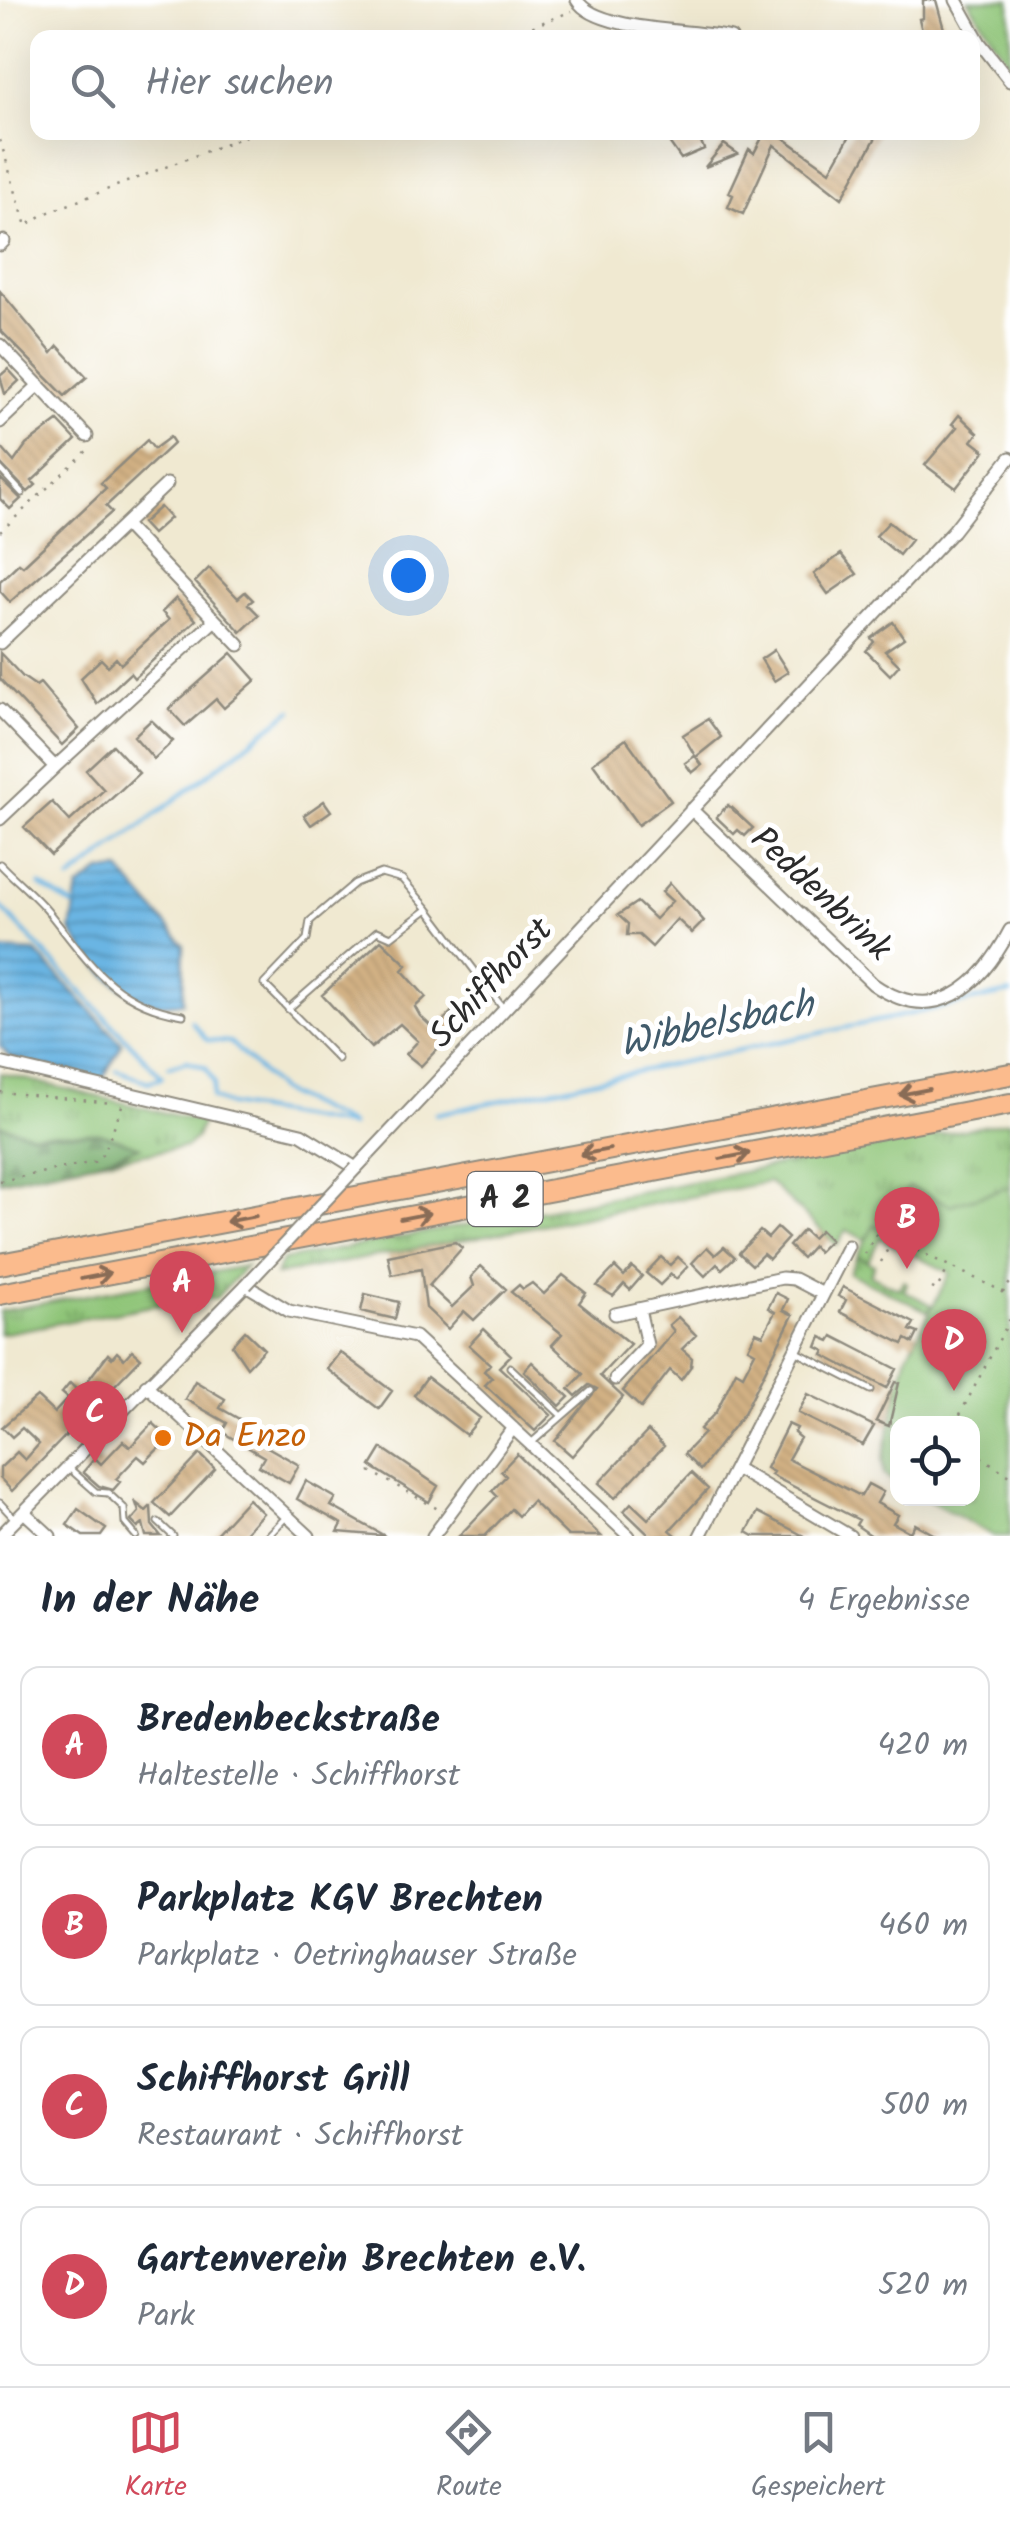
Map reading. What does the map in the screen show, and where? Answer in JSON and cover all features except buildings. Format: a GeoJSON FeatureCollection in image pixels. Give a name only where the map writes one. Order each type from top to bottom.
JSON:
{"type":"FeatureCollection","features":[{"type":"Feature","properties":{"kind":"highway","name":"A 2"},"geometry":{"type":"LineString","coordinates":[[0,1264],[1010,1074]]}},
{"type":"Feature","properties":{"kind":"highway","name":"A 2"},"geometry":{"type":"LineString","coordinates":[[0,1294],[1010,1104]]}},
{"type":"Feature","properties":{"kind":"street"},"geometry":{"type":"LineString","coordinates":[[956,0],[970,30]]}},
{"type":"Feature","properties":{"kind":"street"},"geometry":{"type":"LineString","coordinates":[[579,4],[620,22],[676,30]]}},
{"type":"Feature","properties":{"kind":"street"},"geometry":{"type":"LineString","coordinates":[[980,48],[1010,81]]}},
{"type":"Feature","properties":{"kind":"street"},"geometry":{"type":"LineString","coordinates":[[0,344],[87,436]]}},
{"type":"Feature","properties":{"kind":"street"},"geometry":{"type":"LineString","coordinates":[[0,422],[39,386]]}},
{"type":"Feature","properties":{"kind":"street","name":"Schiffhorst"},"geometry":{"type":"LineString","coordinates":[[0,1536],[244,1289],[953,531],[1010,458]]}},
{"type":"Feature","properties":{"kind":"street"},"geometry":{"type":"LineString","coordinates":[[0,643],[167,484]]}},
{"type":"Feature","properties":{"kind":"street"},"geometry":{"type":"LineString","coordinates":[[125,525],[238,645]]}},
{"type":"Feature","properties":{"kind":"street"},"geometry":{"type":"LineString","coordinates":[[0,819],[215,620]]}},
{"type":"Feature","properties":{"kind":"street"},"geometry":{"type":"LineString","coordinates":[[0,710],[55,768]]}},
{"type":"Feature","properties":{"kind":"street","name":"Peddenbrink"},"geometry":{"type":"LineString","coordinates":[[690,809],[873,984],[900,998],[928,1000],[965,990],[984,976],[1010,930]]}},
{"type":"Feature","properties":{"kind":"street"},"geometry":{"type":"LineString","coordinates":[[0,1063],[301,1134],[356,1168]]}},
{"type":"Feature","properties":{"kind":"street"},"geometry":{"type":"LineString","coordinates":[[700,1536],[848,1246]]}},
{"type":"Feature","properties":{"kind":"street"},"geometry":{"type":"LineString","coordinates":[[614,1314],[782,1278],[823,1294]]}},
{"type":"Feature","properties":{"kind":"street"},"geometry":{"type":"LineString","coordinates":[[244,1289],[289,1311],[416,1337],[629,1536]]}},
{"type":"Feature","properties":{"kind":"street"},"geometry":{"type":"LineString","coordinates":[[614,1379],[647,1345],[639,1309]]}},
{"type":"Feature","properties":{"kind":"street"},"geometry":{"type":"LineString","coordinates":[[146,1386],[309,1536]]}},
{"type":"Feature","properties":{"kind":"street"},"geometry":{"type":"LineString","coordinates":[[433,1536],[513,1428]]}},
{"type":"Feature","properties":{"kind":"street"},"geometry":{"type":"LineString","coordinates":[[736,1468],[850,1536]]}},
{"type":"Feature","properties":{"kind":"street"},"geometry":{"type":"LineString","coordinates":[[20,1516],[50,1536]]}},
{"type":"Feature","properties":{"kind":"lane"},"geometry":{"type":"LineString","coordinates":[[0,469],[22,492]]}},
{"type":"Feature","properties":{"kind":"lane"},"geometry":{"type":"LineString","coordinates":[[0,864],[47,910],[100,978],[123,994],[183,1015]]}},
{"type":"Feature","properties":{"kind":"lane"},"geometry":{"type":"LineString","coordinates":[[338,1060],[264,984],[307,939],[310,921],[354,883],[381,872],[402,880],[428,909],[504,1010]]}},
{"type":"Feature","properties":{"kind":"lane"},"geometry":{"type":"LineString","coordinates":[[288,1010],[377,931],[392,937],[428,909]]}},
{"type":"Feature","properties":{"kind":"lane"},"geometry":{"type":"LineString","coordinates":[[794,1351],[871,1390]]}},
{"type":"Feature","properties":{"kind":"lane"},"geometry":{"type":"LineString","coordinates":[[510,1367],[562,1416]]}},
{"type":"Feature","properties":{"kind":"lane"},"geometry":{"type":"LineString","coordinates":[[530,1444],[592,1391]]}},
{"type":"Feature","properties":{"kind":"lane"},"geometry":{"type":"LineString","coordinates":[[68,1466],[96,1492],[108,1494],[124,1508],[125,1522],[136,1536]]}},
{"type":"Feature","properties":{"kind":"lane"},"geometry":{"type":"LineString","coordinates":[[0,1503],[20,1516]]}},
{"type":"Feature","properties":{"kind":"lane"},"geometry":{"type":"LineString","coordinates":[[268,1536],[286,1517]]}},
{"type":"Feature","properties":{"kind":"lane"},"geometry":{"type":"LineString","coordinates":[[158,1522],[173,1536]]}},
{"type":"Feature","properties":{"kind":"path"},"geometry":{"type":"LineString","coordinates":[[521,30],[579,4]]}},
{"type":"Feature","properties":{"kind":"path"},"geometry":{"type":"LineString","coordinates":[[0,140],[26,226],[44,214],[235,140]]}},
{"type":"Feature","properties":{"kind":"path"},"geometry":{"type":"LineString","coordinates":[[0,532],[94,444],[87,436]]}},
{"type":"Feature","properties":{"kind":"path"},"geometry":{"type":"LineString","coordinates":[[0,1092],[108,1105],[126,1095]]}},
{"type":"Feature","properties":{"kind":"path"},"geometry":{"type":"LineString","coordinates":[[0,1181],[94,1162],[104,1154],[126,1095]]}},
{"type":"Feature","properties":{"kind":"path"},"geometry":{"type":"LineString","coordinates":[[865,1254],[878,1231],[1010,1295]]}},
{"type":"Feature","properties":{"kind":"path"},"geometry":{"type":"LineString","coordinates":[[881,1262],[893,1239]]}},
{"type":"Feature","properties":{"kind":"path"},"geometry":{"type":"LineString","coordinates":[[932,1288],[936,1290],[948,1268]]}},
{"type":"Feature","properties":{"kind":"path"},"geometry":{"type":"LineString","coordinates":[[1001,1293],[1010,1283]]}},
{"type":"Feature","properties":{"kind":"path"},"geometry":{"type":"LineString","coordinates":[[959,1416],[1010,1319]]}},
{"type":"Feature","properties":{"kind":"path"},"geometry":{"type":"LineString","coordinates":[[980,1456],[1010,1476]]}},
{"type":"Feature","properties":{"kind":"path"},"geometry":{"type":"LineString","coordinates":[[370,1471],[447,1516]]}},
{"type":"Feature","properties":{"kind":"green space"},"geometry":{"type":"Polygon","coordinates":[[[968,0],[1010,0],[1010,65],[968,0]]]}},
{"type":"Feature","properties":{"kind":"green space"},"geometry":{"type":"Polygon","coordinates":[[[0,1073],[202,1122],[195,1139],[186,1147],[94,1162],[127,1153],[100,1133],[32,1134],[0,1125],[0,1073]]]}},
{"type":"Feature","properties":{"kind":"green space"},"geometry":{"type":"Polygon","coordinates":[[[1010,1121],[1010,1187],[950,1205],[908,1188],[884,1231],[874,1226],[866,1240],[846,1230],[837,1245],[769,1182],[276,1275],[282,1260],[1010,1121]]]}},
{"type":"Feature","properties":{"kind":"green space"},"geometry":{"type":"Polygon","coordinates":[[[0,1125],[32,1134],[100,1133],[140,1147],[94,1162],[0,1181],[0,1125]]]}},
{"type":"Feature","properties":{"kind":"green space"},"geometry":{"type":"Polygon","coordinates":[[[908,1187],[950,1205],[1010,1187],[1010,1536],[994,1536],[939,1506],[980,1506],[980,1416],[893,1416],[906,1358],[950,1273],[880,1238],[868,1261],[857,1256],[874,1225],[885,1230],[908,1187]]]}},
{"type":"Feature","properties":{"kind":"green space"},"geometry":{"type":"Polygon","coordinates":[[[857,1256],[874,1265],[870,1275],[899,1289],[903,1281],[907,1283],[904,1291],[932,1305],[929,1312],[849,1273],[857,1256]]]}},
{"type":"Feature","properties":{"kind":"green space"},"geometry":{"type":"Polygon","coordinates":[[[246,1266],[215,1299],[200,1297],[0,1334],[0,1311],[246,1266]]]}},
{"type":"Feature","properties":{"kind":"green space"},"geometry":{"type":"Polygon","coordinates":[[[890,1428],[890,1479],[884,1475],[883,1459],[890,1428]]]}},
{"type":"Feature","properties":{"kind":"water"},"geometry":{"type":"Polygon","coordinates":[[[120,870],[184,945],[183,1002],[166,1004],[133,995],[104,973],[71,931],[78,888],[101,872],[120,870]]]}},
{"type":"Feature","properties":{"kind":"water"},"geometry":{"type":"Polygon","coordinates":[[[0,950],[36,952],[122,1044],[102,1080],[11,1058],[0,1046],[0,950]]]}},
{"type":"Feature","properties":{"kind":"waterway"},"geometry":{"type":"LineString","coordinates":[[70,880],[292,710]]}},
{"type":"Feature","properties":{"kind":"waterway"},"geometry":{"type":"LineString","coordinates":[[40,885],[73,906]]}},
{"type":"Feature","properties":{"kind":"waterway"},"geometry":{"type":"LineString","coordinates":[[0,906],[162,1077]]}},
{"type":"Feature","properties":{"kind":"waterway","name":"Wibbelsbach"},"geometry":{"type":"LineString","coordinates":[[436,1114],[1010,993]]}},
{"type":"Feature","properties":{"kind":"waterway"},"geometry":{"type":"LineString","coordinates":[[191,1021],[207,1040],[230,1042],[280,1091],[349,1124]]}},
{"type":"Feature","properties":{"kind":"waterway","name":"Wibbelsbach"},"geometry":{"type":"LineString","coordinates":[[169,1067],[187,1061],[206,1068],[214,1083],[212,1098],[229,1105],[351,1126]]}},
{"type":"Feature","properties":{"kind":"waterway"},"geometry":{"type":"LineString","coordinates":[[117,1070],[148,1082],[161,1078]]}},
{"type":"Feature","properties":{"kind":"place","name":"Parkplatz KGV Brechten"},"geometry":{"type":"Point","coordinates":[907,1269]}},
{"type":"Feature","properties":{"kind":"place","name":"Bredenbeckstraße"},"geometry":{"type":"Point","coordinates":[182,1333]}},
{"type":"Feature","properties":{"kind":"place","name":"Gartenverein Brechten e.V."},"geometry":{"type":"Point","coordinates":[954,1391]}},
{"type":"Feature","properties":{"kind":"place","name":"Da Enzo"},"geometry":{"type":"Point","coordinates":[163,1438]}},
{"type":"Feature","properties":{"kind":"place","name":"Schiffhorst Grill"},"geometry":{"type":"Point","coordinates":[95,1463]}}]}
